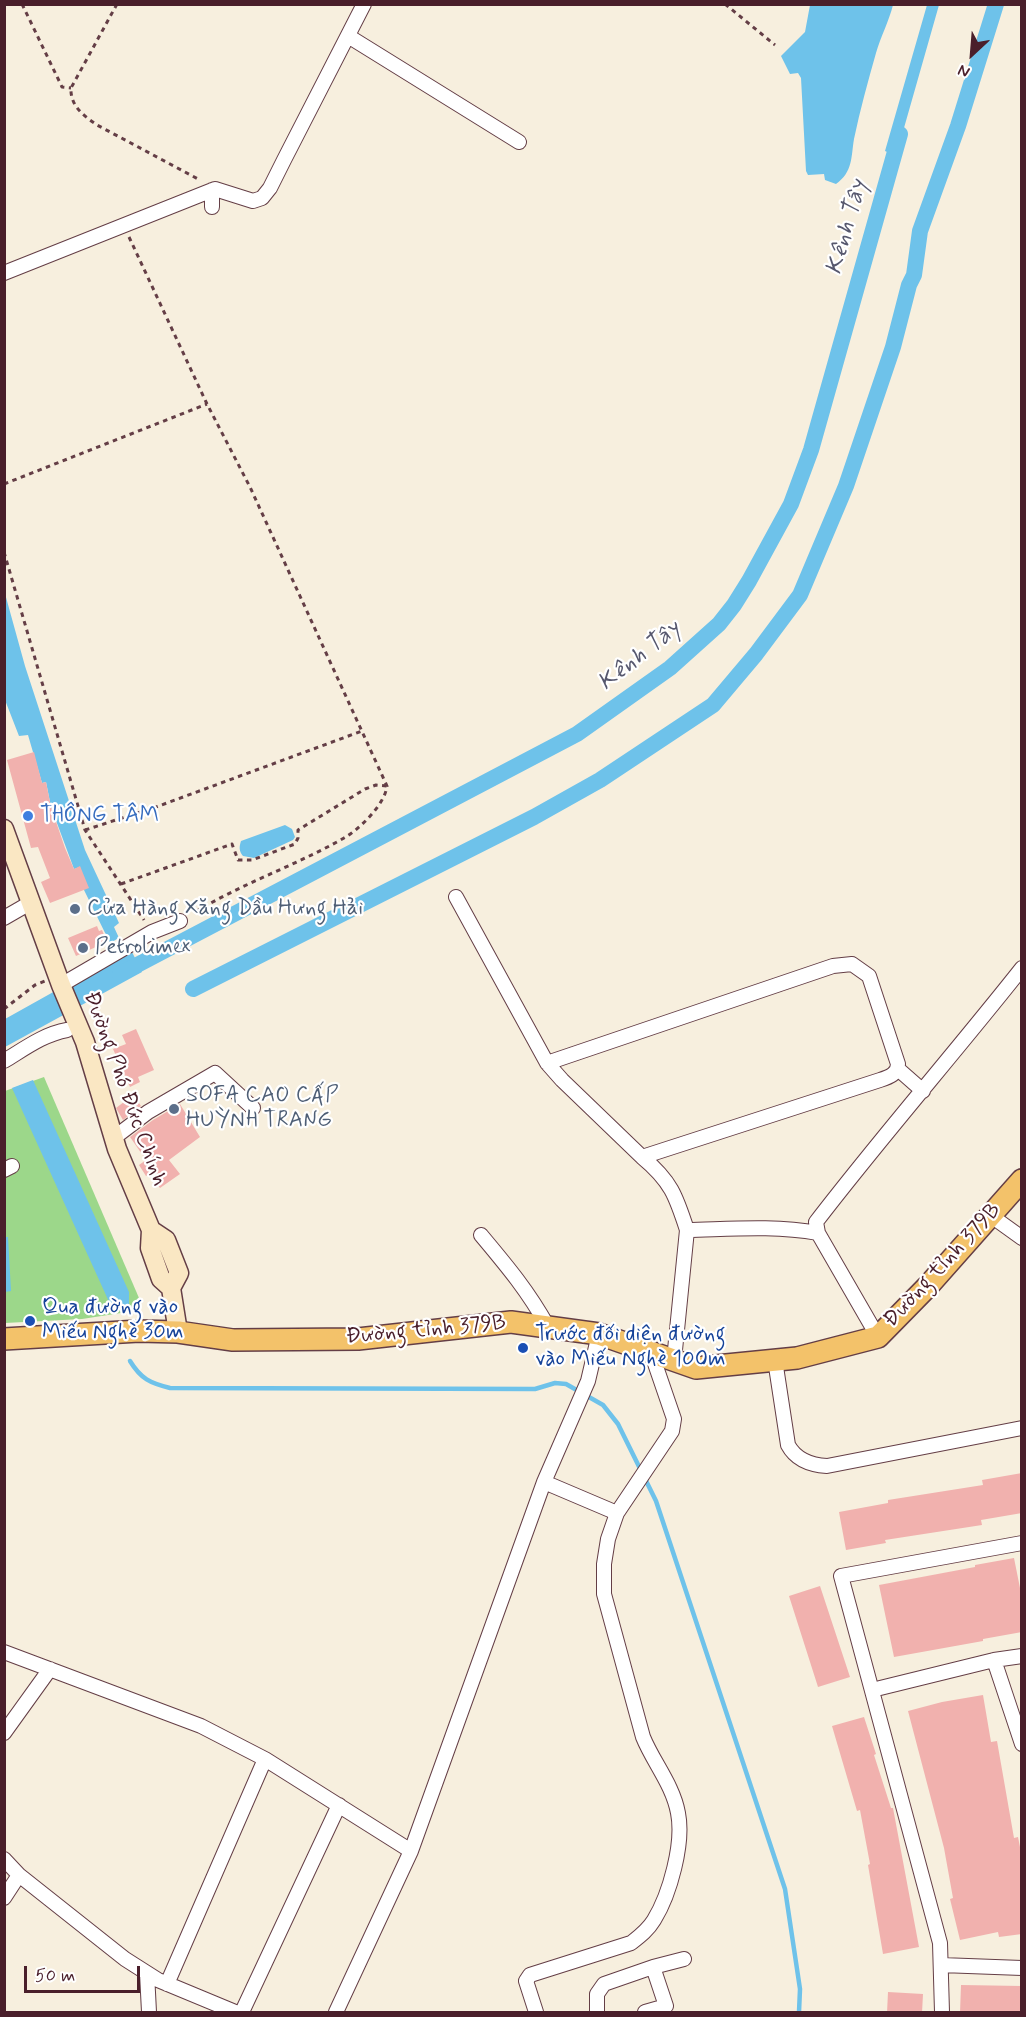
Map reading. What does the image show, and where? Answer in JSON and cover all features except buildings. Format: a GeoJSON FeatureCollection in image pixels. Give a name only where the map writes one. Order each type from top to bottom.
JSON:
{"type":"FeatureCollection","features":[{"type":"Feature","properties":{"kind":"main road","name":"Đường Phó Đức Chính"},"geometry":{"type":"LineString","coordinates":[[4,829],[59,980],[72,1027],[85,1042],[117,1149],[151,1230],[166,1240],[179,1273],[171,1288],[178,1332]]}},
{"type":"Feature","properties":{"kind":"main road","name":"Đường tỉnh 379B"},"geometry":{"type":"LineString","coordinates":[[4,1339],[139,1330],[178,1332],[233,1340],[358,1339],[512,1322],[599,1334],[696,1368],[797,1358],[878,1337],[928,1286],[1022,1180]]}},
{"type":"Feature","properties":{"kind":"street"},"geometry":{"type":"LineString","coordinates":[[4,273],[124,226],[209,188],[226,191],[254,201],[262,198],[364,4]]}},
{"type":"Feature","properties":{"kind":"street"},"geometry":{"type":"LineString","coordinates":[[343,43],[519,142]]}},
{"type":"Feature","properties":{"kind":"street"},"geometry":{"type":"LineString","coordinates":[[209,188],[212,207]]}},
{"type":"Feature","properties":{"kind":"street"},"geometry":{"type":"LineString","coordinates":[[456,897],[547,1063],[562,1080],[657,1169],[675,1193],[687,1230],[674,1360]]}},
{"type":"Feature","properties":{"kind":"street"},"geometry":{"type":"LineString","coordinates":[[4,918],[30,903]]}},
{"type":"Feature","properties":{"kind":"street"},"geometry":{"type":"LineString","coordinates":[[59,980],[152,932],[180,921]]}},
{"type":"Feature","properties":{"kind":"street"},"geometry":{"type":"LineString","coordinates":[[547,1063],[833,966],[852,964],[870,976],[898,1064],[898,1069],[892,1076],[642,1157]]}},
{"type":"Feature","properties":{"kind":"street"},"geometry":{"type":"LineString","coordinates":[[878,1337],[818,1233],[816,1222],[1022,968]]}},
{"type":"Feature","properties":{"kind":"street"},"geometry":{"type":"LineString","coordinates":[[4,1061],[30,1045],[72,1027]]}},
{"type":"Feature","properties":{"kind":"street"},"geometry":{"type":"LineString","coordinates":[[898,1069],[923,1091]]}},
{"type":"Feature","properties":{"kind":"street"},"geometry":{"type":"LineString","coordinates":[[115,1137],[148,1112],[214,1072],[254,1108]]}},
{"type":"Feature","properties":{"kind":"street"},"geometry":{"type":"LineString","coordinates":[[990,1215],[1022,1239]]}},
{"type":"Feature","properties":{"kind":"street"},"geometry":{"type":"LineString","coordinates":[[687,1230],[759,1227],[799,1229],[818,1233]]}},
{"type":"Feature","properties":{"kind":"street"},"geometry":{"type":"LineString","coordinates":[[481,1235],[518,1278],[548,1327]]}},
{"type":"Feature","properties":{"kind":"street"},"geometry":{"type":"LineString","coordinates":[[336,2013],[411,1851],[544,1482],[588,1382],[599,1334]]}},
{"type":"Feature","properties":{"kind":"street"},"geometry":{"type":"LineString","coordinates":[[536,2013],[526,1981],[530,1975],[631,1943],[642,1935],[654,1920],[667,1894],[679,1843],[678,1813],[660,1767],[643,1737],[604,1594],[604,1564],[608,1539],[620,1508],[672,1431],[674,1419],[651,1352]]}},
{"type":"Feature","properties":{"kind":"street"},"geometry":{"type":"LineString","coordinates":[[775,1360],[788,1444],[793,1453],[815,1466],[826,1466],[1022,1428]]}},
{"type":"Feature","properties":{"kind":"street"},"geometry":{"type":"LineString","coordinates":[[544,1482],[620,1508]]}},
{"type":"Feature","properties":{"kind":"street"},"geometry":{"type":"LineString","coordinates":[[942,2013],[940,1943],[842,1576],[1022,1543]]}},
{"type":"Feature","properties":{"kind":"street"},"geometry":{"type":"LineString","coordinates":[[4,1652],[201,1726],[266,1759],[411,1851]]}},
{"type":"Feature","properties":{"kind":"street"},"geometry":{"type":"LineString","coordinates":[[872,1690],[994,1660],[1022,1656]]}},
{"type":"Feature","properties":{"kind":"street"},"geometry":{"type":"LineString","coordinates":[[994,1660],[1022,1744]]}},
{"type":"Feature","properties":{"kind":"street"},"geometry":{"type":"LineString","coordinates":[[4,1733],[50,1669]]}},
{"type":"Feature","properties":{"kind":"street"},"geometry":{"type":"LineString","coordinates":[[167,1984],[266,1759]]}},
{"type":"Feature","properties":{"kind":"street"},"geometry":{"type":"LineString","coordinates":[[242,2013],[339,1805]]}},
{"type":"Feature","properties":{"kind":"street"},"geometry":{"type":"LineString","coordinates":[[4,1859],[19,1875],[125,1959],[167,1984],[235,2013]]}},
{"type":"Feature","properties":{"kind":"street"},"geometry":{"type":"LineString","coordinates":[[4,1899],[19,1875]]}},
{"type":"Feature","properties":{"kind":"street"},"geometry":{"type":"LineString","coordinates":[[597,2013],[597,1994],[604,1984],[684,1959]]}},
{"type":"Feature","properties":{"kind":"street"},"geometry":{"type":"LineString","coordinates":[[941,1965],[1022,1968]]}},
{"type":"Feature","properties":{"kind":"street"},"geometry":{"type":"LineString","coordinates":[[645,2013],[666,2006],[653,1967]]}},
{"type":"Feature","properties":{"kind":"street"},"geometry":{"type":"LineString","coordinates":[[147,1973],[149,2013]]}},
{"type":"Feature","properties":{"kind":"path"},"geometry":{"type":"LineString","coordinates":[[22,4],[62,87],[71,88]]}},
{"type":"Feature","properties":{"kind":"path"},"geometry":{"type":"LineString","coordinates":[[117,4],[71,88],[72,98],[83,115],[209,188]]}},
{"type":"Feature","properties":{"kind":"path"},"geometry":{"type":"LineString","coordinates":[[725,4],[775,45]]}},
{"type":"Feature","properties":{"kind":"path"},"geometry":{"type":"LineString","coordinates":[[124,226],[207,404],[250,487],[387,786],[386,794],[378,807],[346,837],[180,921]]}},
{"type":"Feature","properties":{"kind":"path"},"geometry":{"type":"LineString","coordinates":[[4,484],[207,404]]}},
{"type":"Feature","properties":{"kind":"path"},"geometry":{"type":"LineString","coordinates":[[4,552],[85,830],[152,932]]}},
{"type":"Feature","properties":{"kind":"path"},"geometry":{"type":"LineString","coordinates":[[85,830],[156,807],[362,731]]}},
{"type":"Feature","properties":{"kind":"path"},"geometry":{"type":"LineString","coordinates":[[120,885],[232,844],[238,860],[252,860],[295,844],[298,830],[365,789],[375,785],[387,786]]}},
{"type":"Feature","properties":{"kind":"path"},"geometry":{"type":"LineString","coordinates":[[4,1009],[34,985],[59,980]]}},
{"type":"Feature","properties":{"kind":"green space"},"geometry":{"type":"Polygon","coordinates":[[[44,1077],[139,1298],[134,1311],[82,1319],[5,1323],[5,1091],[44,1077]]]}},
{"type":"Feature","properties":{"kind":"water"},"geometry":{"type":"Polygon","coordinates":[[[810,5],[893,5],[867,85],[850,164],[846,174],[836,184],[825,180],[824,174],[808,175],[806,171],[801,78],[798,73],[790,74],[781,56],[805,32],[810,5]]]}},
{"type":"Feature","properties":{"kind":"water"},"geometry":{"type":"Polygon","coordinates":[[[927,5],[939,5],[896,156],[885,151],[927,5]]]}},
{"type":"Feature","properties":{"kind":"water"},"geometry":{"type":"Polygon","coordinates":[[[4,590],[25,666],[85,850],[119,923],[114,927],[119,938],[110,943],[84,890],[80,867],[74,869],[51,807],[46,782],[42,783],[28,735],[19,736],[5,700],[4,590]]]}},
{"type":"Feature","properties":{"kind":"water"},"geometry":{"type":"Polygon","coordinates":[[[285,825],[292,829],[295,837],[293,840],[254,858],[243,856],[240,849],[241,841],[285,825]]]}},
{"type":"Feature","properties":{"kind":"water"},"geometry":{"type":"Polygon","coordinates":[[[132,952],[142,972],[5,1047],[5,1019],[73,981],[132,952]]]}},
{"type":"Feature","properties":{"kind":"water"},"geometry":{"type":"Polygon","coordinates":[[[33,1080],[129,1292],[129,1307],[118,1308],[110,1304],[12,1088],[33,1080]]]}},
{"type":"Feature","properties":{"kind":"water"},"geometry":{"type":"Polygon","coordinates":[[[5,1237],[8,1237],[11,1291],[5,1292],[5,1237]]]}},
{"type":"Feature","properties":{"kind":"waterway"},"geometry":{"type":"LineString","coordinates":[[193,989],[534,817],[600,780],[713,705],[756,654],[800,595],[846,486],[893,347],[909,285],[914,275],[920,231],[958,126],[996,4]]}},
{"type":"Feature","properties":{"kind":"waterway","name":"Kênh Tây"},"geometry":{"type":"LineString","coordinates":[[120,974],[577,734],[670,668],[719,624],[749,581],[791,504],[811,450],[900,134]]}},
{"type":"Feature","properties":{"kind":"waterway"},"geometry":{"type":"LineString","coordinates":[[130,1361],[147,1379],[170,1388],[535,1389],[555,1383],[566,1384],[603,1405],[618,1424],[656,1501],[785,1889],[800,1989],[799,2012]]}},
{"type":"Feature","properties":{"kind":"place","name":"THÔNG TÂM"},"geometry":{"type":"Point","coordinates":[28,816]}},
{"type":"Feature","properties":{"kind":"place","name":"Cửa Hàng Xăng Dầu Hưng Hải"},"geometry":{"type":"Point","coordinates":[75,909]}},
{"type":"Feature","properties":{"kind":"place","name":"Petrolimex"},"geometry":{"type":"Point","coordinates":[83,948]}},
{"type":"Feature","properties":{"kind":"place","name":"SOFA CAO CẤP HUỲNH TRANG"},"geometry":{"type":"Point","coordinates":[174,1109]}},
{"type":"Feature","properties":{"kind":"place","name":"Qua đường vào Miếu Nghè 30m"},"geometry":{"type":"Point","coordinates":[30,1321]}},
{"type":"Feature","properties":{"kind":"place","name":"Trước đối diện đường vào Miếu Nghè 100m"},"geometry":{"type":"Point","coordinates":[523,1348]}}]}
